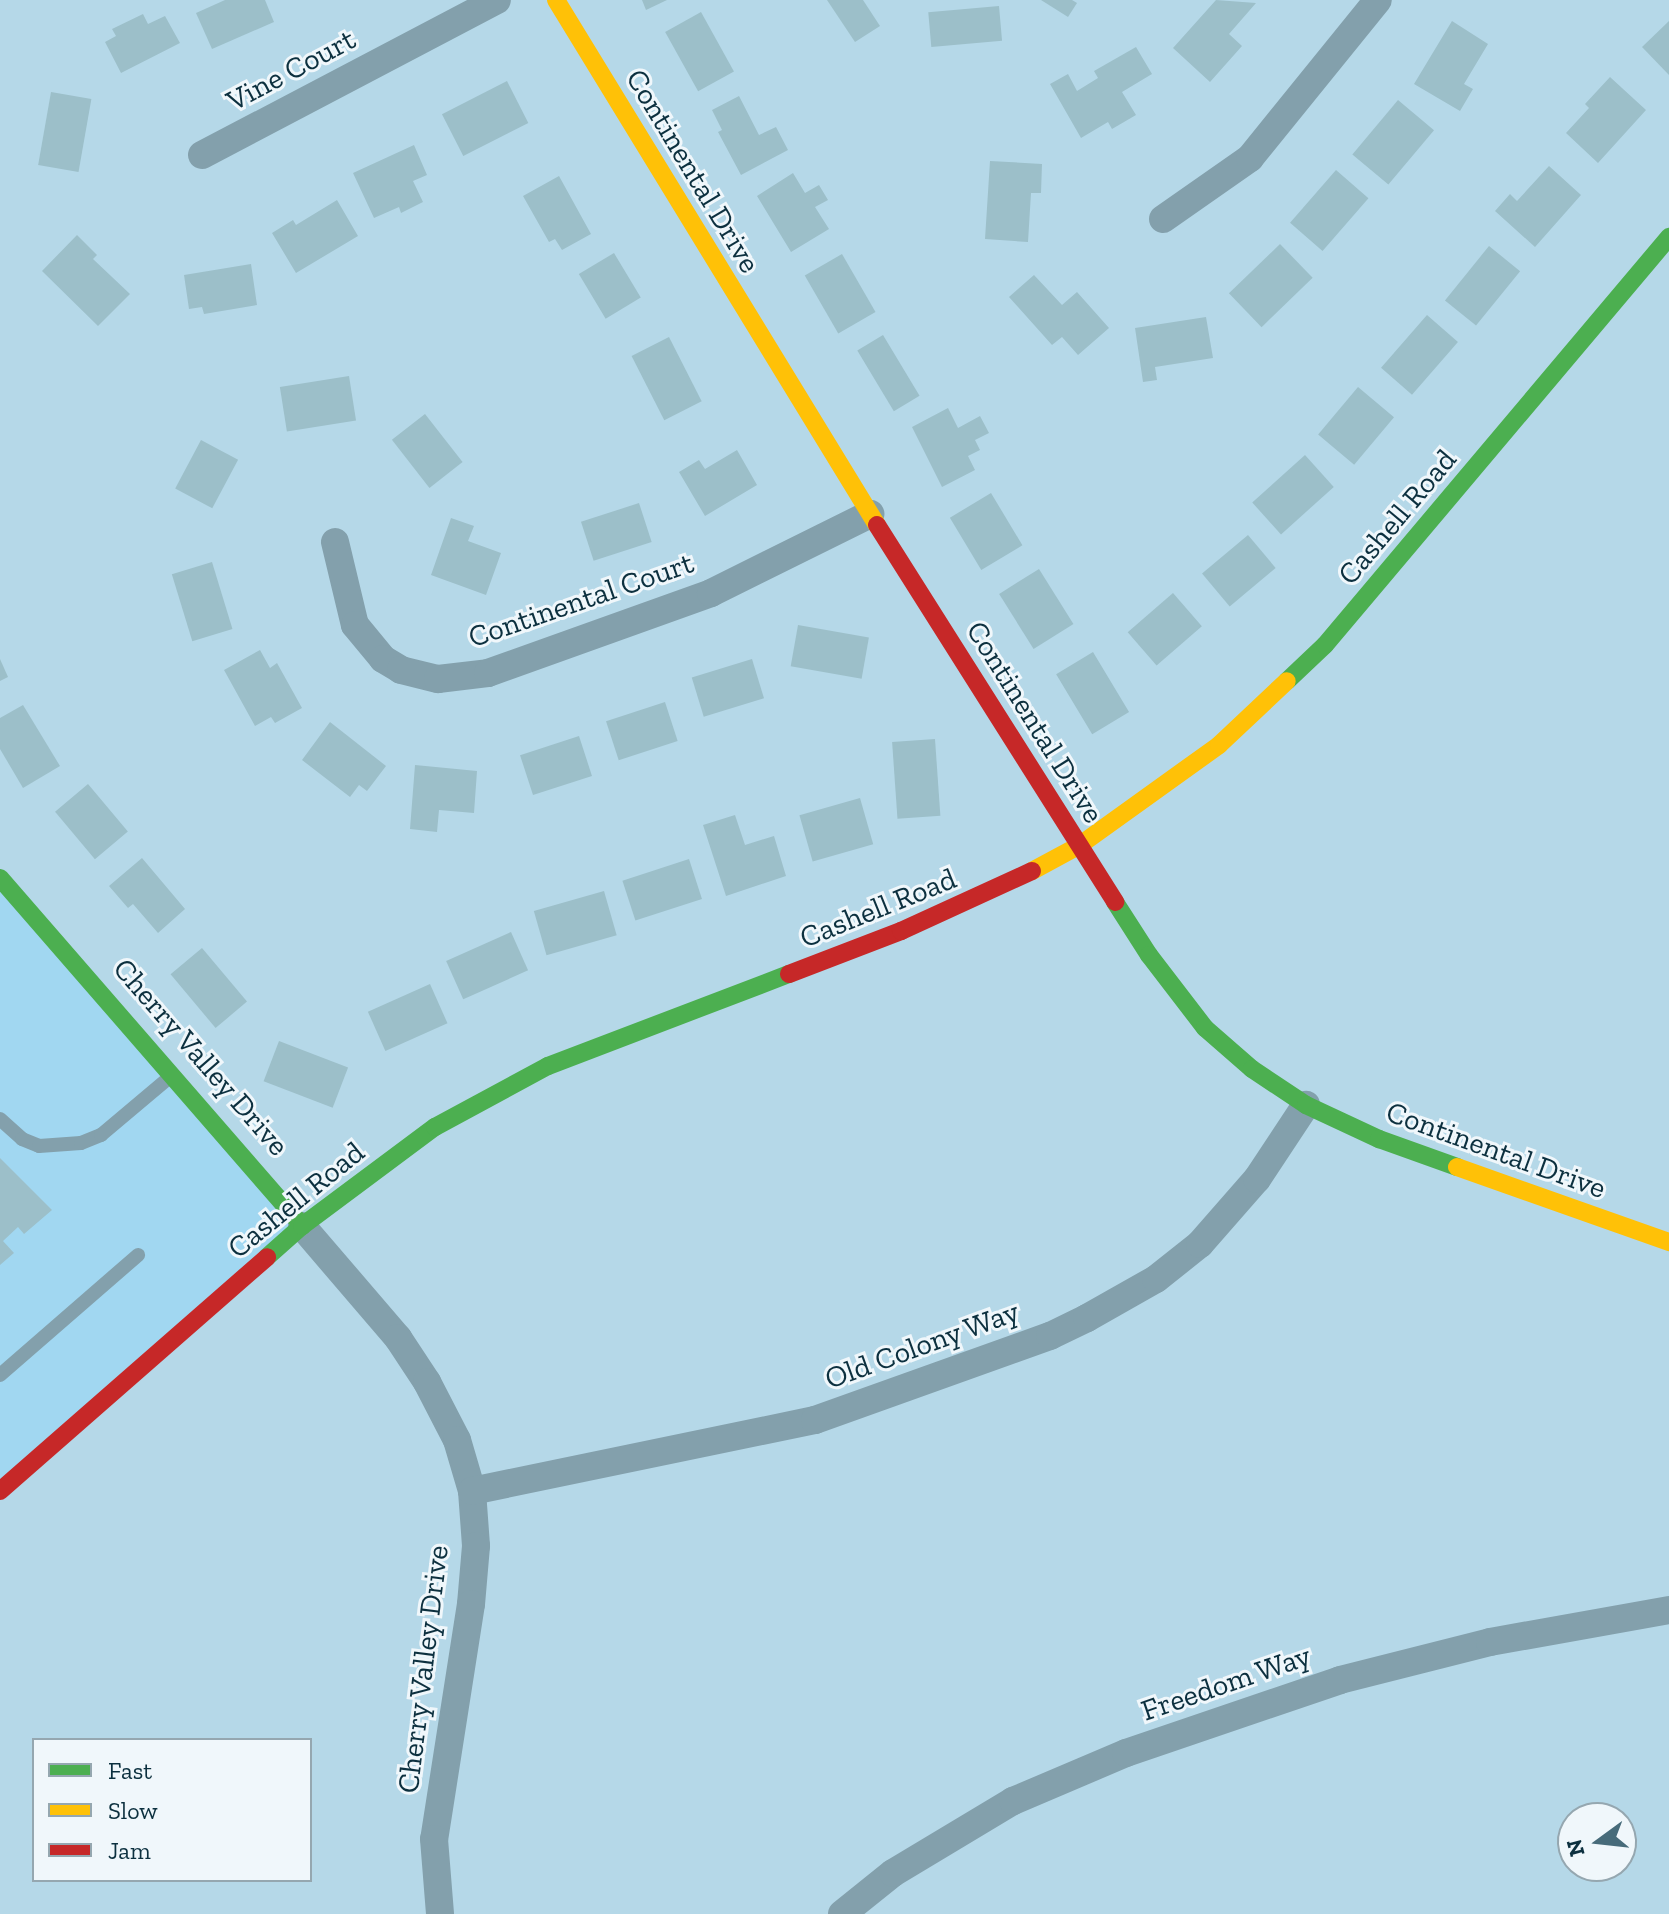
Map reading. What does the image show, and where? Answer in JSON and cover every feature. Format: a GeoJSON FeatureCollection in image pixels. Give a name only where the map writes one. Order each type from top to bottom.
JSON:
{"type":"FeatureCollection","features":[{"type":"Feature","properties":{"kind":"street","name":"Vine Court"},"geometry":{"type":"LineString","coordinates":[[202,155],[497,0]]}},
{"type":"Feature","properties":{"kind":"street","name":"Continental Drive"},"geometry":{"type":"LineString","coordinates":[[556,0],[870,514],[1149,955],[1205,1028],[1252,1069],[1306,1105],[1379,1139],[1669,1242]]}},
{"type":"Feature","properties":{"kind":"street"},"geometry":{"type":"LineString","coordinates":[[1163,219],[1250,158],[1378,0]]}},
{"type":"Feature","properties":{"kind":"street","name":"Cashell Road"},"geometry":{"type":"LineString","coordinates":[[0,1491],[302,1226],[435,1127],[548,1066],[901,931],[993,891],[1080,845],[1219,745],[1325,645],[1669,237]]}},
{"type":"Feature","properties":{"kind":"street","name":"Continental Court"},"geometry":{"type":"LineString","coordinates":[[335,542],[355,625],[383,659],[401,670],[438,679],[488,673],[711,593],[870,514]]}},
{"type":"Feature","properties":{"kind":"street","name":"Cherry Valley Drive"},"geometry":{"type":"LineString","coordinates":[[4,891],[172,1075],[398,1338],[427,1382],[457,1440],[472,1491],[476,1546],[471,1604],[434,1839],[440,1914]]}},
{"type":"Feature","properties":{"kind":"street","name":"Old Colony Way"},"geometry":{"type":"LineString","coordinates":[[472,1491],[815,1420],[1075,1324],[1122,1301],[1200,1244],[1257,1179],[1306,1105]]}},
{"type":"Feature","properties":{"kind":"street","name":"Freedom Way"},"geometry":{"type":"LineString","coordinates":[[842,1914],[893,1873],[1013,1801],[1126,1753],[1340,1680],[1490,1642],[1669,1610]]}},
{"type":"Feature","properties":{"kind":"lane"},"geometry":{"type":"LineString","coordinates":[[0,1119],[22,1139],[39,1146],[81,1143],[101,1135],[172,1075]]}},
{"type":"Feature","properties":{"kind":"lane"},"geometry":{"type":"LineString","coordinates":[[0,1375],[138,1255]]}},
{"type":"Feature","properties":{"kind":"shaded area"},"geometry":{"type":"Polygon","coordinates":[[[0,878],[302,1226],[0,1491],[0,878]]]}},
{"type":"Feature","properties":{"kind":"building"},"geometry":{"type":"Polygon","coordinates":[[[225,0],[265,0],[274,22],[212,49],[196,13],[225,0]]]}},
{"type":"Feature","properties":{"kind":"building"},"geometry":{"type":"Polygon","coordinates":[[[642,0],[667,0],[646,10],[642,0]]]}},
{"type":"Feature","properties":{"kind":"building"},"geometry":{"type":"Polygon","coordinates":[[[827,0],[863,0],[880,26],[855,42],[827,0]]]}},
{"type":"Feature","properties":{"kind":"building"},"geometry":{"type":"Polygon","coordinates":[[[1041,0],[1072,0],[1077,3],[1068,17],[1041,0]]]}},
{"type":"Feature","properties":{"kind":"building"},"geometry":{"type":"Polygon","coordinates":[[[1216,0],[1256,3],[1229,34],[1242,46],[1210,82],[1173,48],[1216,0]]]}},
{"type":"Feature","properties":{"kind":"building"},"geometry":{"type":"Polygon","coordinates":[[[999,6],[1002,41],[931,47],[928,12],[999,6]]]}},
{"type":"Feature","properties":{"kind":"building"},"geometry":{"type":"Polygon","coordinates":[[[701,12],[734,71],[698,91],[665,32],[701,12]]]}},
{"type":"Feature","properties":{"kind":"building"},"geometry":{"type":"Polygon","coordinates":[[[143,14],[148,24],[165,16],[180,43],[121,73],[105,42],[116,36],[112,29],[143,14]]]}},
{"type":"Feature","properties":{"kind":"building"},"geometry":{"type":"Polygon","coordinates":[[[1452,21],[1488,44],[1464,84],[1473,89],[1460,111],[1414,84],[1452,21]]]}},
{"type":"Feature","properties":{"kind":"building"},"geometry":{"type":"Polygon","coordinates":[[[1669,21],[1669,75],[1642,47],[1669,21]]]}},
{"type":"Feature","properties":{"kind":"building"},"geometry":{"type":"Polygon","coordinates":[[[1136,47],[1152,74],[1122,92],[1136,115],[1112,129],[1108,122],[1081,138],[1050,84],[1068,74],[1077,91],[1098,78],[1094,71],[1136,47]]]}},
{"type":"Feature","properties":{"kind":"building"},"geometry":{"type":"Polygon","coordinates":[[[1610,77],[1646,110],[1598,163],[1566,133],[1589,108],[1585,104],[1610,77]]]}},
{"type":"Feature","properties":{"kind":"building"},"geometry":{"type":"Polygon","coordinates":[[[507,81],[528,123],[463,156],[442,114],[507,81]]]}},
{"type":"Feature","properties":{"kind":"building"},"geometry":{"type":"Polygon","coordinates":[[[51,92],[91,99],[79,172],[38,165],[51,92]]]}},
{"type":"Feature","properties":{"kind":"building"},"geometry":{"type":"Polygon","coordinates":[[[739,96],[759,135],[776,127],[788,150],[741,175],[718,132],[722,130],[712,110],[739,96]]]}},
{"type":"Feature","properties":{"kind":"building"},"geometry":{"type":"Polygon","coordinates":[[[1398,100],[1434,130],[1388,185],[1352,154],[1398,100]]]}},
{"type":"Feature","properties":{"kind":"building"},"geometry":{"type":"Polygon","coordinates":[[[414,145],[427,175],[413,181],[423,202],[401,213],[399,207],[374,218],[353,173],[414,145]]]}},
{"type":"Feature","properties":{"kind":"building"},"geometry":{"type":"Polygon","coordinates":[[[990,161],[1042,164],[1041,193],[1031,193],[1028,242],[985,239],[990,161]]]}},
{"type":"Feature","properties":{"kind":"building"},"geometry":{"type":"Polygon","coordinates":[[[1549,166],[1581,195],[1535,247],[1495,211],[1510,194],[1517,201],[1549,166]]]}},
{"type":"Feature","properties":{"kind":"building"},"geometry":{"type":"Polygon","coordinates":[[[1336,170],[1368,198],[1323,251],[1290,223],[1336,170]]]}},
{"type":"Feature","properties":{"kind":"building"},"geometry":{"type":"Polygon","coordinates":[[[793,173],[805,193],[819,185],[828,200],[815,207],[829,229],[791,252],[757,196],[793,173]]]}},
{"type":"Feature","properties":{"kind":"building"},"geometry":{"type":"Polygon","coordinates":[[[559,176],[591,234],[562,250],[555,239],[549,242],[523,196],[559,176]]]}},
{"type":"Feature","properties":{"kind":"building"},"geometry":{"type":"Polygon","coordinates":[[[337,200],[358,236],[296,273],[272,233],[293,220],[296,225],[337,200]]]}},
{"type":"Feature","properties":{"kind":"building"},"geometry":{"type":"Polygon","coordinates":[[[77,235],[97,255],[93,259],[130,294],[98,326],[42,271],[77,235]]]}},
{"type":"Feature","properties":{"kind":"building"},"geometry":{"type":"Polygon","coordinates":[[[1280,244],[1313,278],[1262,327],[1229,293],[1280,244]]]}},
{"type":"Feature","properties":{"kind":"building"},"geometry":{"type":"Polygon","coordinates":[[[1489,246],[1520,271],[1476,326],[1445,300],[1489,246]]]}},
{"type":"Feature","properties":{"kind":"building"},"geometry":{"type":"Polygon","coordinates":[[[614,253],[641,298],[606,319],[579,274],[614,253]]]}},
{"type":"Feature","properties":{"kind":"building"},"geometry":{"type":"Polygon","coordinates":[[[842,254],[876,312],[838,334],[805,276],[842,254]]]}},
{"type":"Feature","properties":{"kind":"building"},"geometry":{"type":"Polygon","coordinates":[[[251,264],[257,305],[204,314],[202,307],[189,309],[184,275],[251,264]]]}},
{"type":"Feature","properties":{"kind":"building"},"geometry":{"type":"Polygon","coordinates":[[[1034,275],[1062,305],[1077,292],[1109,328],[1078,355],[1062,337],[1052,345],[1009,297],[1034,275]]]}},
{"type":"Feature","properties":{"kind":"building"},"geometry":{"type":"Polygon","coordinates":[[[1427,315],[1458,342],[1412,395],[1381,368],[1427,315]]]}},
{"type":"Feature","properties":{"kind":"building"},"geometry":{"type":"Polygon","coordinates":[[[1206,317],[1213,358],[1155,367],[1157,380],[1143,382],[1135,328],[1206,317]]]}},
{"type":"Feature","properties":{"kind":"building"},"geometry":{"type":"Polygon","coordinates":[[[883,335],[920,396],[894,411],[857,350],[883,335]]]}},
{"type":"Feature","properties":{"kind":"building"},"geometry":{"type":"Polygon","coordinates":[[[669,337],[702,401],[664,420],[632,356],[669,337]]]}},
{"type":"Feature","properties":{"kind":"building"},"geometry":{"type":"Polygon","coordinates":[[[349,376],[356,420],[287,431],[280,387],[349,376]]]}},
{"type":"Feature","properties":{"kind":"building"},"geometry":{"type":"Polygon","coordinates":[[[1358,387],[1394,417],[1354,465],[1318,434],[1358,387]]]}},
{"type":"Feature","properties":{"kind":"building"},"geometry":{"type":"Polygon","coordinates":[[[948,408],[958,428],[980,416],[989,433],[975,440],[980,450],[968,456],[975,470],[942,487],[912,427],[948,408]]]}},
{"type":"Feature","properties":{"kind":"building"},"geometry":{"type":"Polygon","coordinates":[[[425,414],[463,462],[429,488],[392,440],[425,414]]]}},
{"type":"Feature","properties":{"kind":"building"},"geometry":{"type":"Polygon","coordinates":[[[201,440],[238,460],[212,508],[175,489],[201,440]]]}},
{"type":"Feature","properties":{"kind":"building"},"geometry":{"type":"Polygon","coordinates":[[[737,450],[757,485],[705,516],[679,472],[699,460],[705,469],[737,450]]]}},
{"type":"Feature","properties":{"kind":"building"},"geometry":{"type":"Polygon","coordinates":[[[1305,455],[1334,487],[1281,534],[1252,503],[1305,455]]]}},
{"type":"Feature","properties":{"kind":"building"},"geometry":{"type":"Polygon","coordinates":[[[991,493],[1022,545],[981,570],[950,518],[991,493]]]}},
{"type":"Feature","properties":{"kind":"building"},"geometry":{"type":"Polygon","coordinates":[[[639,503],[652,542],[594,561],[581,522],[639,503]]]}},
{"type":"Feature","properties":{"kind":"building"},"geometry":{"type":"Polygon","coordinates":[[[451,518],[474,526],[468,541],[501,553],[486,595],[431,575],[451,518]]]}},
{"type":"Feature","properties":{"kind":"building"},"geometry":{"type":"Polygon","coordinates":[[[1248,535],[1276,568],[1230,607],[1202,574],[1248,535]]]}},
{"type":"Feature","properties":{"kind":"building"},"geometry":{"type":"Polygon","coordinates":[[[212,562],[232,629],[192,641],[172,574],[212,562]]]}},
{"type":"Feature","properties":{"kind":"building"},"geometry":{"type":"Polygon","coordinates":[[[1039,569],[1073,624],[1034,649],[999,594],[1039,569]]]}},
{"type":"Feature","properties":{"kind":"building"},"geometry":{"type":"Polygon","coordinates":[[[1173,593],[1202,626],[1157,666],[1128,632],[1173,593]]]}},
{"type":"Feature","properties":{"kind":"building"},"geometry":{"type":"Polygon","coordinates":[[[798,625],[869,638],[862,679],[791,666],[798,625]]]}},
{"type":"Feature","properties":{"kind":"building"},"geometry":{"type":"Polygon","coordinates":[[[260,650],[270,668],[277,663],[302,708],[275,723],[271,717],[255,726],[224,670],[260,650]]]}},
{"type":"Feature","properties":{"kind":"building"},"geometry":{"type":"Polygon","coordinates":[[[1093,652],[1129,712],[1092,734],[1056,674],[1093,652]]]}},
{"type":"Feature","properties":{"kind":"building"},"geometry":{"type":"Polygon","coordinates":[[[0,659],[8,677],[0,681],[0,659]]]}},
{"type":"Feature","properties":{"kind":"building"},"geometry":{"type":"Polygon","coordinates":[[[752,659],[764,698],[704,717],[692,677],[752,659]]]}},
{"type":"Feature","properties":{"kind":"building"},"geometry":{"type":"Polygon","coordinates":[[[665,702],[678,741],[619,760],[606,721],[665,702]]]}},
{"type":"Feature","properties":{"kind":"building"},"geometry":{"type":"Polygon","coordinates":[[[23,705],[60,766],[23,788],[0,749],[0,718],[23,705]]]}},
{"type":"Feature","properties":{"kind":"building"},"geometry":{"type":"Polygon","coordinates":[[[330,722],[386,766],[367,791],[359,785],[350,797],[302,760],[330,722]]]}},
{"type":"Feature","properties":{"kind":"building"},"geometry":{"type":"Polygon","coordinates":[[[579,736],[592,776],[533,795],[520,755],[579,736]]]}},
{"type":"Feature","properties":{"kind":"building"},"geometry":{"type":"Polygon","coordinates":[[[935,739],[940,816],[897,819],[892,742],[935,739]]]}},
{"type":"Feature","properties":{"kind":"building"},"geometry":{"type":"Polygon","coordinates":[[[415,765],[477,771],[474,813],[439,810],[437,832],[410,829],[415,765]]]}},
{"type":"Feature","properties":{"kind":"building"},"geometry":{"type":"Polygon","coordinates":[[[88,784],[128,831],[95,859],[55,812],[88,784]]]}},
{"type":"Feature","properties":{"kind":"building"},"geometry":{"type":"Polygon","coordinates":[[[860,798],[873,844],[813,862],[799,815],[860,798]]]}},
{"type":"Feature","properties":{"kind":"building"},"geometry":{"type":"Polygon","coordinates":[[[735,815],[745,845],[774,836],[786,876],[726,896],[703,825],[735,815]]]}},
{"type":"Feature","properties":{"kind":"building"},"geometry":{"type":"Polygon","coordinates":[[[142,858],[185,909],[158,933],[133,904],[128,908],[109,886],[142,858]]]}},
{"type":"Feature","properties":{"kind":"building"},"geometry":{"type":"Polygon","coordinates":[[[689,859],[702,899],[635,921],[622,881],[689,859]]]}},
{"type":"Feature","properties":{"kind":"building"},"geometry":{"type":"Polygon","coordinates":[[[604,891],[617,935],[547,955],[534,911],[604,891]]]}},
{"type":"Feature","properties":{"kind":"building"},"geometry":{"type":"Polygon","coordinates":[[[511,932],[528,970],[463,999],[446,961],[511,932]]]}},
{"type":"Feature","properties":{"kind":"building"},"geometry":{"type":"Polygon","coordinates":[[[202,948],[247,1002],[216,1028],[171,974],[202,948]]]}},
{"type":"Feature","properties":{"kind":"building"},"geometry":{"type":"Polygon","coordinates":[[[430,984],[447,1023],[385,1051],[368,1012],[430,984]]]}},
{"type":"Feature","properties":{"kind":"building"},"geometry":{"type":"Polygon","coordinates":[[[279,1041],[348,1068],[333,1108],[264,1081],[279,1041]]]}},
{"type":"Feature","properties":{"kind":"building"},"geometry":{"type":"Polygon","coordinates":[[[0,1158],[52,1210],[24,1234],[18,1227],[3,1241],[14,1253],[0,1265],[0,1158]]]}},
{"type":"Feature","properties":{"kind":"traffic: fast"},"geometry":{"type":"LineString","coordinates":[[1287,681],[1325,645],[1669,237]]}},
{"type":"Feature","properties":{"kind":"traffic: fast"},"geometry":{"type":"LineString","coordinates":[[0,878],[302,1226]]}},
{"type":"Feature","properties":{"kind":"traffic: fast"},"geometry":{"type":"LineString","coordinates":[[1115,902],[1149,955],[1205,1028],[1252,1069],[1306,1105],[1379,1139],[1457,1167]]}},
{"type":"Feature","properties":{"kind":"traffic: fast"},"geometry":{"type":"LineString","coordinates":[[267,1257],[302,1226],[435,1127],[548,1066],[789,974]]}},
{"type":"Feature","properties":{"kind":"traffic: slow"},"geometry":{"type":"LineString","coordinates":[[556,0],[877,525]]}},
{"type":"Feature","properties":{"kind":"traffic: slow"},"geometry":{"type":"LineString","coordinates":[[1032,871],[1080,845],[1219,745],[1287,681]]}},
{"type":"Feature","properties":{"kind":"traffic: slow"},"geometry":{"type":"LineString","coordinates":[[1457,1167],[1669,1242]]}},
{"type":"Feature","properties":{"kind":"traffic: jam"},"geometry":{"type":"LineString","coordinates":[[877,525],[1115,902]]}},
{"type":"Feature","properties":{"kind":"traffic: jam"},"geometry":{"type":"LineString","coordinates":[[789,974],[901,931],[1032,871]]}},
{"type":"Feature","properties":{"kind":"traffic: jam"},"geometry":{"type":"LineString","coordinates":[[0,1491],[267,1257]]}}]}
